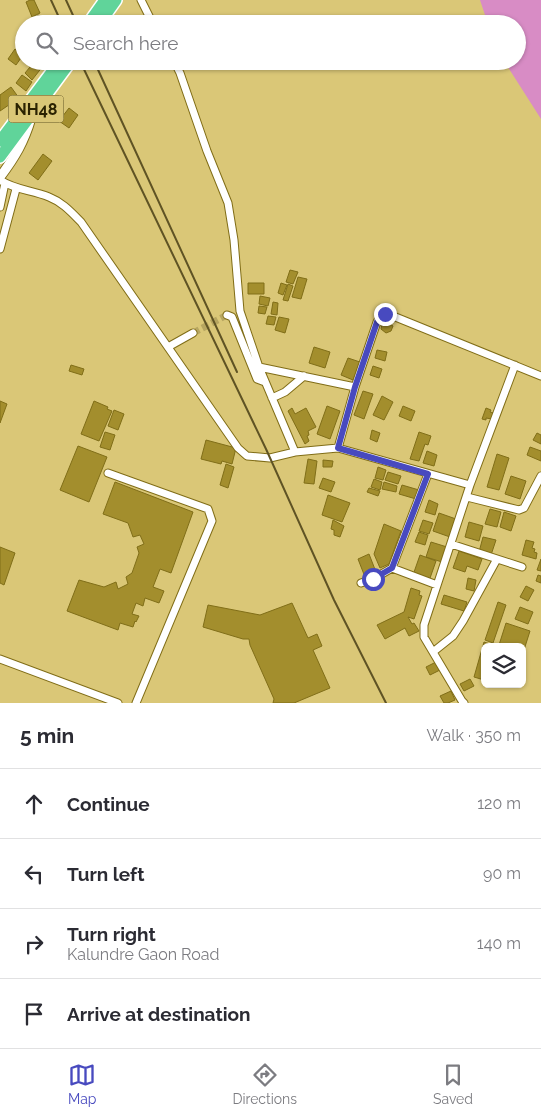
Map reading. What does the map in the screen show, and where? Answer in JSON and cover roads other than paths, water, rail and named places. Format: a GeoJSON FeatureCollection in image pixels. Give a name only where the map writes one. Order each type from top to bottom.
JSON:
{"type":"FeatureCollection","features":[{"type":"Feature","properties":{"kind":"highway"},"geometry":{"type":"LineString","coordinates":[[94,15],[105,0]]}},
{"type":"Feature","properties":{"kind":"highway"},"geometry":{"type":"LineString","coordinates":[[105,15],[116,0]]}},
{"type":"Feature","properties":{"kind":"highway","name":"NH48"},"geometry":{"type":"LineString","coordinates":[[0,141],[53,70]]}},
{"type":"Feature","properties":{"kind":"highway","name":"NH48"},"geometry":{"type":"LineString","coordinates":[[0,158],[64,70]]}},
{"type":"Feature","properties":{"kind":"street"},"geometry":{"type":"LineString","coordinates":[[141,0],[148,15]]}},
{"type":"Feature","properties":{"kind":"street"},"geometry":{"type":"LineString","coordinates":[[178,70],[207,151],[228,203],[234,240],[240,311],[259,366],[295,452]]}},
{"type":"Feature","properties":{"kind":"street"},"geometry":{"type":"LineString","coordinates":[[0,207],[2,180],[6,169],[17,154],[27,134],[32,113]]}},
{"type":"Feature","properties":{"kind":"street"},"geometry":{"type":"LineString","coordinates":[[0,158],[6,169]]}},
{"type":"Feature","properties":{"kind":"street"},"geometry":{"type":"LineString","coordinates":[[2,180],[16,189],[37,192],[50,197],[65,206],[81,222],[238,448],[247,456],[270,458],[295,452],[338,448],[470,486]]}},
{"type":"Feature","properties":{"kind":"street"},"geometry":{"type":"LineString","coordinates":[[0,249],[16,189]]}},
{"type":"Feature","properties":{"kind":"street"},"geometry":{"type":"LineString","coordinates":[[338,448],[355,387],[377,322],[385,314],[541,376]]}},
{"type":"Feature","properties":{"kind":"street"},"geometry":{"type":"LineString","coordinates":[[227,315],[232,317],[257,379],[266,382]]}},
{"type":"Feature","properties":{"kind":"street"},"geometry":{"type":"LineString","coordinates":[[168,347],[193,333]]}},
{"type":"Feature","properties":{"kind":"street"},"geometry":{"type":"LineString","coordinates":[[464,703],[424,637],[424,626],[466,497],[514,365]]}},
{"type":"Feature","properties":{"kind":"street"},"geometry":{"type":"LineString","coordinates":[[259,366],[355,387]]}},
{"type":"Feature","properties":{"kind":"street"},"geometry":{"type":"LineString","coordinates":[[272,398],[285,392],[304,376]]}},
{"type":"Feature","properties":{"kind":"street"},"geometry":{"type":"LineString","coordinates":[[108,473],[208,509],[212,521],[136,703]]}},
{"type":"Feature","properties":{"kind":"street"},"geometry":{"type":"LineString","coordinates":[[361,583],[373,579],[392,568],[428,474]]}},
{"type":"Feature","properties":{"kind":"street"},"geometry":{"type":"LineString","coordinates":[[466,497],[519,510],[524,508],[541,476]]}},
{"type":"Feature","properties":{"kind":"street"},"geometry":{"type":"LineString","coordinates":[[451,544],[522,567]]}},
{"type":"Feature","properties":{"kind":"street"},"geometry":{"type":"LineString","coordinates":[[432,652],[453,636],[497,560]]}},
{"type":"Feature","properties":{"kind":"street"},"geometry":{"type":"LineString","coordinates":[[392,568],[437,585]]}},
{"type":"Feature","properties":{"kind":"street"},"geometry":{"type":"LineString","coordinates":[[0,659],[118,703]]}},
{"type":"Feature","properties":{"kind":"tunnel"},"geometry":{"type":"LineString","coordinates":[[193,333],[227,315]]}},
{"type":"Feature","properties":{"kind":"railway"},"geometry":{"type":"LineString","coordinates":[[51,0],[58,15]]}},
{"type":"Feature","properties":{"kind":"railway"},"geometry":{"type":"LineString","coordinates":[[66,0],[73,15]]}},
{"type":"Feature","properties":{"kind":"railway"},"geometry":{"type":"LineString","coordinates":[[84,70],[266,449],[334,600],[386,703]]}},
{"type":"Feature","properties":{"kind":"railway"},"geometry":{"type":"LineString","coordinates":[[98,70],[237,372]]}}]}
